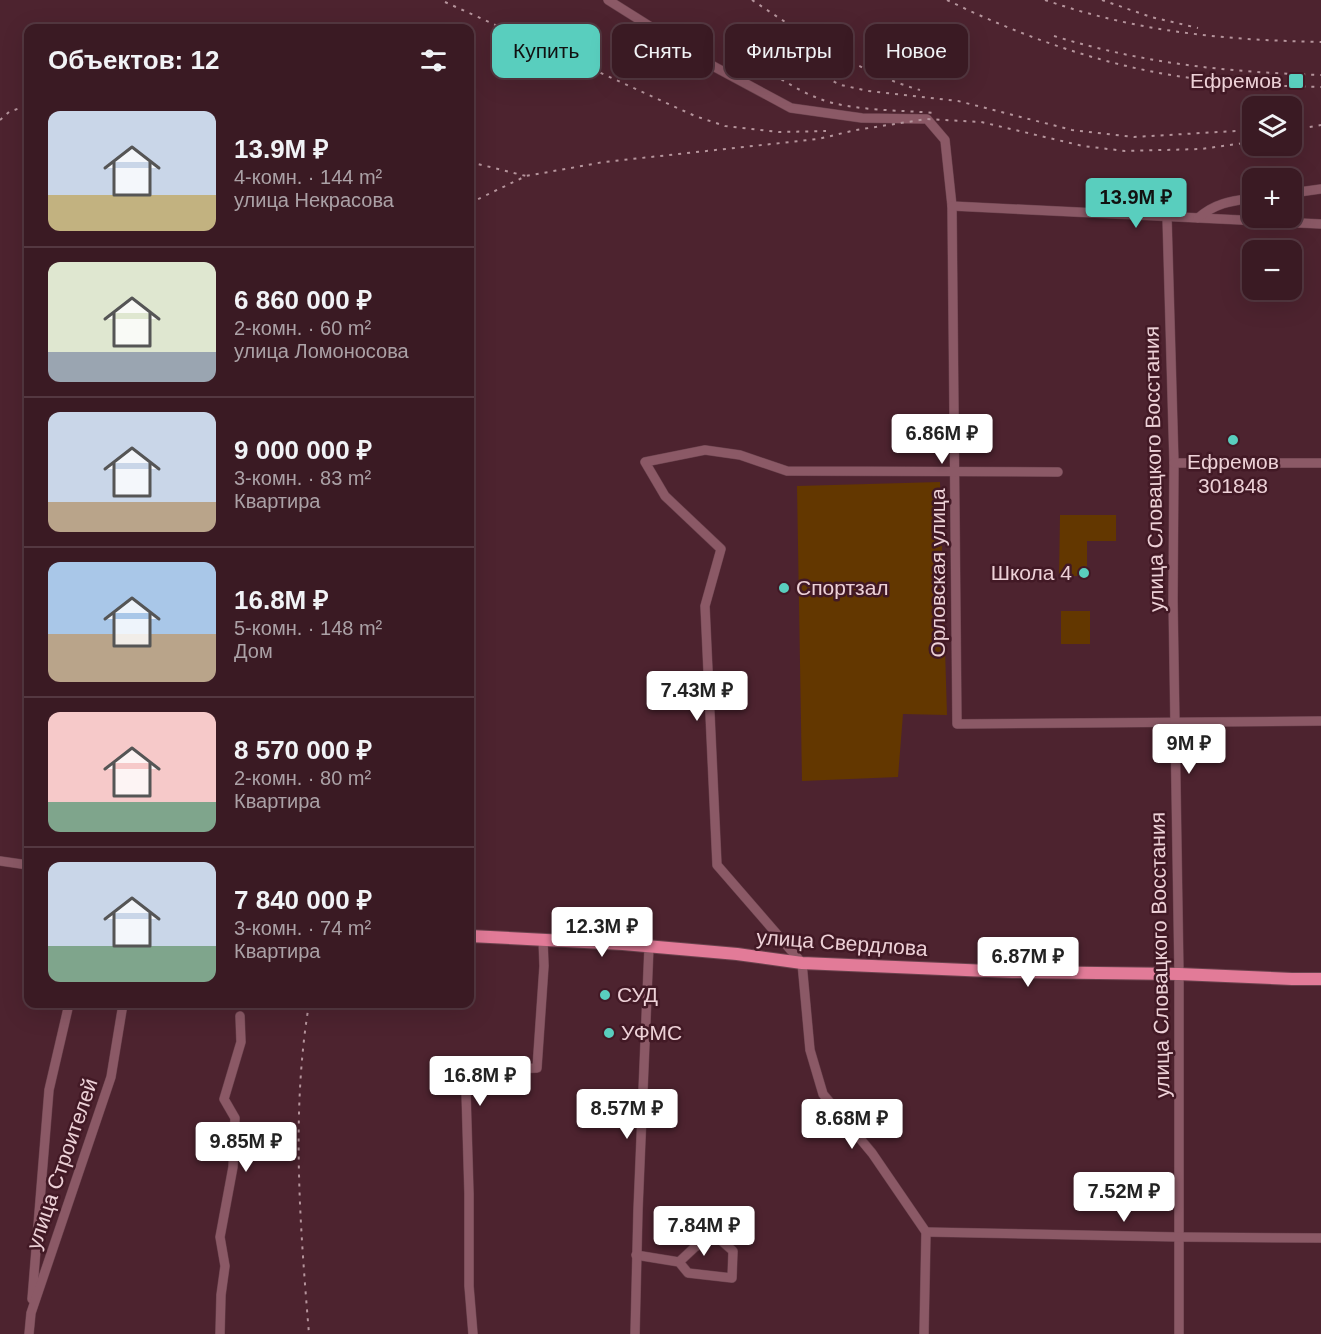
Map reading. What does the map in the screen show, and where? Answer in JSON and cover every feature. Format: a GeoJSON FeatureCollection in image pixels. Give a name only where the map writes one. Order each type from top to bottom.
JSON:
{"type":"FeatureCollection","features":[{"type":"Feature","properties":{"kind":"main road","name":"улица Свердлова"},"geometry":{"type":"LineString","coordinates":[[474,936],[543,939],[737,954],[802,963],[1012,972],[1321,979]]}},
{"type":"Feature","properties":{"kind":"street","name":"Орловская улица"},"geometry":{"type":"LineString","coordinates":[[608,0],[713,66],[791,108],[862,118],[927,119],[945,140],[952,206],[957,724],[1175,723]]}},
{"type":"Feature","properties":{"kind":"street"},"geometry":{"type":"LineString","coordinates":[[1302,192],[1321,189]]}},
{"type":"Feature","properties":{"kind":"street"},"geometry":{"type":"LineString","coordinates":[[1198,218],[1206,210],[1220,203],[1242,200]]}},
{"type":"Feature","properties":{"kind":"street"},"geometry":{"type":"LineString","coordinates":[[952,206],[1321,224]]}},
{"type":"Feature","properties":{"kind":"street","name":"улица Словацкого Восстания"},"geometry":{"type":"LineString","coordinates":[[1167,216],[1174,463],[1179,974],[1179,1334]]}},
{"type":"Feature","properties":{"kind":"street"},"geometry":{"type":"LineString","coordinates":[[924,1334],[926,1232],[873,1153],[823,1094],[810,1050],[802,963],[717,865],[705,606],[721,549],[665,496],[645,462],[705,450],[740,455],[787,471],[1058,472]]}},
{"type":"Feature","properties":{"kind":"street"},"geometry":{"type":"LineString","coordinates":[[1174,463],[1321,464]]}},
{"type":"Feature","properties":{"kind":"street"},"geometry":{"type":"LineString","coordinates":[[1175,723],[1321,721]]}},
{"type":"Feature","properties":{"kind":"street"},"geometry":{"type":"LineString","coordinates":[[0,861],[24,864]]}},
{"type":"Feature","properties":{"kind":"street"},"geometry":{"type":"LineString","coordinates":[[473,1334],[469,1286],[466,1092],[470,1078],[480,1074],[497,1070],[537,1068],[544,966],[543,939]]}},
{"type":"Feature","properties":{"kind":"street"},"geometry":{"type":"LineString","coordinates":[[634,1334],[649,947]]}},
{"type":"Feature","properties":{"kind":"street"},"geometry":{"type":"LineString","coordinates":[[31,1313],[49,1090],[68,1008]]}},
{"type":"Feature","properties":{"kind":"street","name":"улица Строителей"},"geometry":{"type":"LineString","coordinates":[[29,1334],[31,1313],[111,1077],[122,1008]]}},
{"type":"Feature","properties":{"kind":"street"},"geometry":{"type":"LineString","coordinates":[[220,1334],[221,1295],[225,1266],[220,1237],[233,1167],[235,1118],[224,1099],[241,1042],[240,1016]]}},
{"type":"Feature","properties":{"kind":"street"},"geometry":{"type":"LineString","coordinates":[[926,1232],[1321,1238]]}},
{"type":"Feature","properties":{"kind":"street"},"geometry":{"type":"LineString","coordinates":[[636,1255],[679,1262],[688,1273],[732,1278],[733,1251],[716,1236],[695,1247],[679,1262]]}},
{"type":"Feature","properties":{"kind":"shaded area"},"geometry":{"type":"Polygon","coordinates":[[[940,482],[947,715],[903,714],[898,777],[802,781],[797,486],[940,482]]]}},
{"type":"Feature","properties":{"kind":"shaded area"},"geometry":{"type":"Polygon","coordinates":[[[1060,515],[1116,515],[1116,541],[1087,541],[1087,576],[1059,576],[1060,515]]]}},
{"type":"Feature","properties":{"kind":"shaded area"},"geometry":{"type":"Polygon","coordinates":[[[1061,611],[1090,611],[1090,644],[1061,644],[1061,611]]]}},
{"type":"Feature","properties":{"kind":"railway"},"geometry":{"type":"LineString","coordinates":[[752,0],[833,52],[875,74],[920,90]]}},
{"type":"Feature","properties":{"kind":"railway"},"geometry":{"type":"LineString","coordinates":[[947,0],[1038,39],[1133,68],[1229,83],[1321,87]]}},
{"type":"Feature","properties":{"kind":"railway"},"geometry":{"type":"LineString","coordinates":[[1045,0],[1114,20],[1148,27],[1250,39],[1321,42]]}},
{"type":"Feature","properties":{"kind":"railway"},"geometry":{"type":"LineString","coordinates":[[1102,0],[1151,17],[1198,28]]}},
{"type":"Feature","properties":{"kind":"railway"},"geometry":{"type":"LineString","coordinates":[[445,2],[695,116],[725,126],[779,132],[826,131]]}},
{"type":"Feature","properties":{"kind":"railway"},"geometry":{"type":"LineString","coordinates":[[1054,36],[1088,46],[1186,65],[1252,72],[1321,75]]}},
{"type":"Feature","properties":{"kind":"railway"},"geometry":{"type":"LineString","coordinates":[[780,78],[802,91],[833,103],[861,108],[935,113]]}},
{"type":"Feature","properties":{"kind":"railway"},"geometry":{"type":"LineString","coordinates":[[826,78],[841,85],[868,91],[958,101],[1072,130],[1134,137],[1242,131]]}},
{"type":"Feature","properties":{"kind":"railway"},"geometry":{"type":"LineString","coordinates":[[0,120],[9,112],[24,106]]}},
{"type":"Feature","properties":{"kind":"railway"},"geometry":{"type":"LineString","coordinates":[[474,201],[526,176],[604,162],[818,139],[856,130],[927,119],[981,122],[1083,146],[1125,151],[1201,149],[1242,143]]}},
{"type":"Feature","properties":{"kind":"railway"},"geometry":{"type":"LineString","coordinates":[[1302,128],[1321,125]]}},
{"type":"Feature","properties":{"kind":"railway"},"geometry":{"type":"LineString","coordinates":[[474,163],[526,176]]}},
{"type":"Feature","properties":{"kind":"railway"},"geometry":{"type":"LineString","coordinates":[[308,1008],[300,1086],[299,1169],[309,1334]]}},
{"type":"Feature","properties":{"kind":"place","name":"Ефремов"},"geometry":{"type":"Point","coordinates":[1296,81]}},
{"type":"Feature","properties":{"kind":"place","name":"Ефремов 301848"},"geometry":{"type":"Point","coordinates":[1233,440]}},
{"type":"Feature","properties":{"kind":"place","name":"Школа 4"},"geometry":{"type":"Point","coordinates":[1084,573]}},
{"type":"Feature","properties":{"kind":"place","name":"Спортзал"},"geometry":{"type":"Point","coordinates":[784,588]}},
{"type":"Feature","properties":{"kind":"place","name":"СУД"},"geometry":{"type":"Point","coordinates":[605,995]}},
{"type":"Feature","properties":{"kind":"place","name":"УФМС"},"geometry":{"type":"Point","coordinates":[609,1033]}}]}
